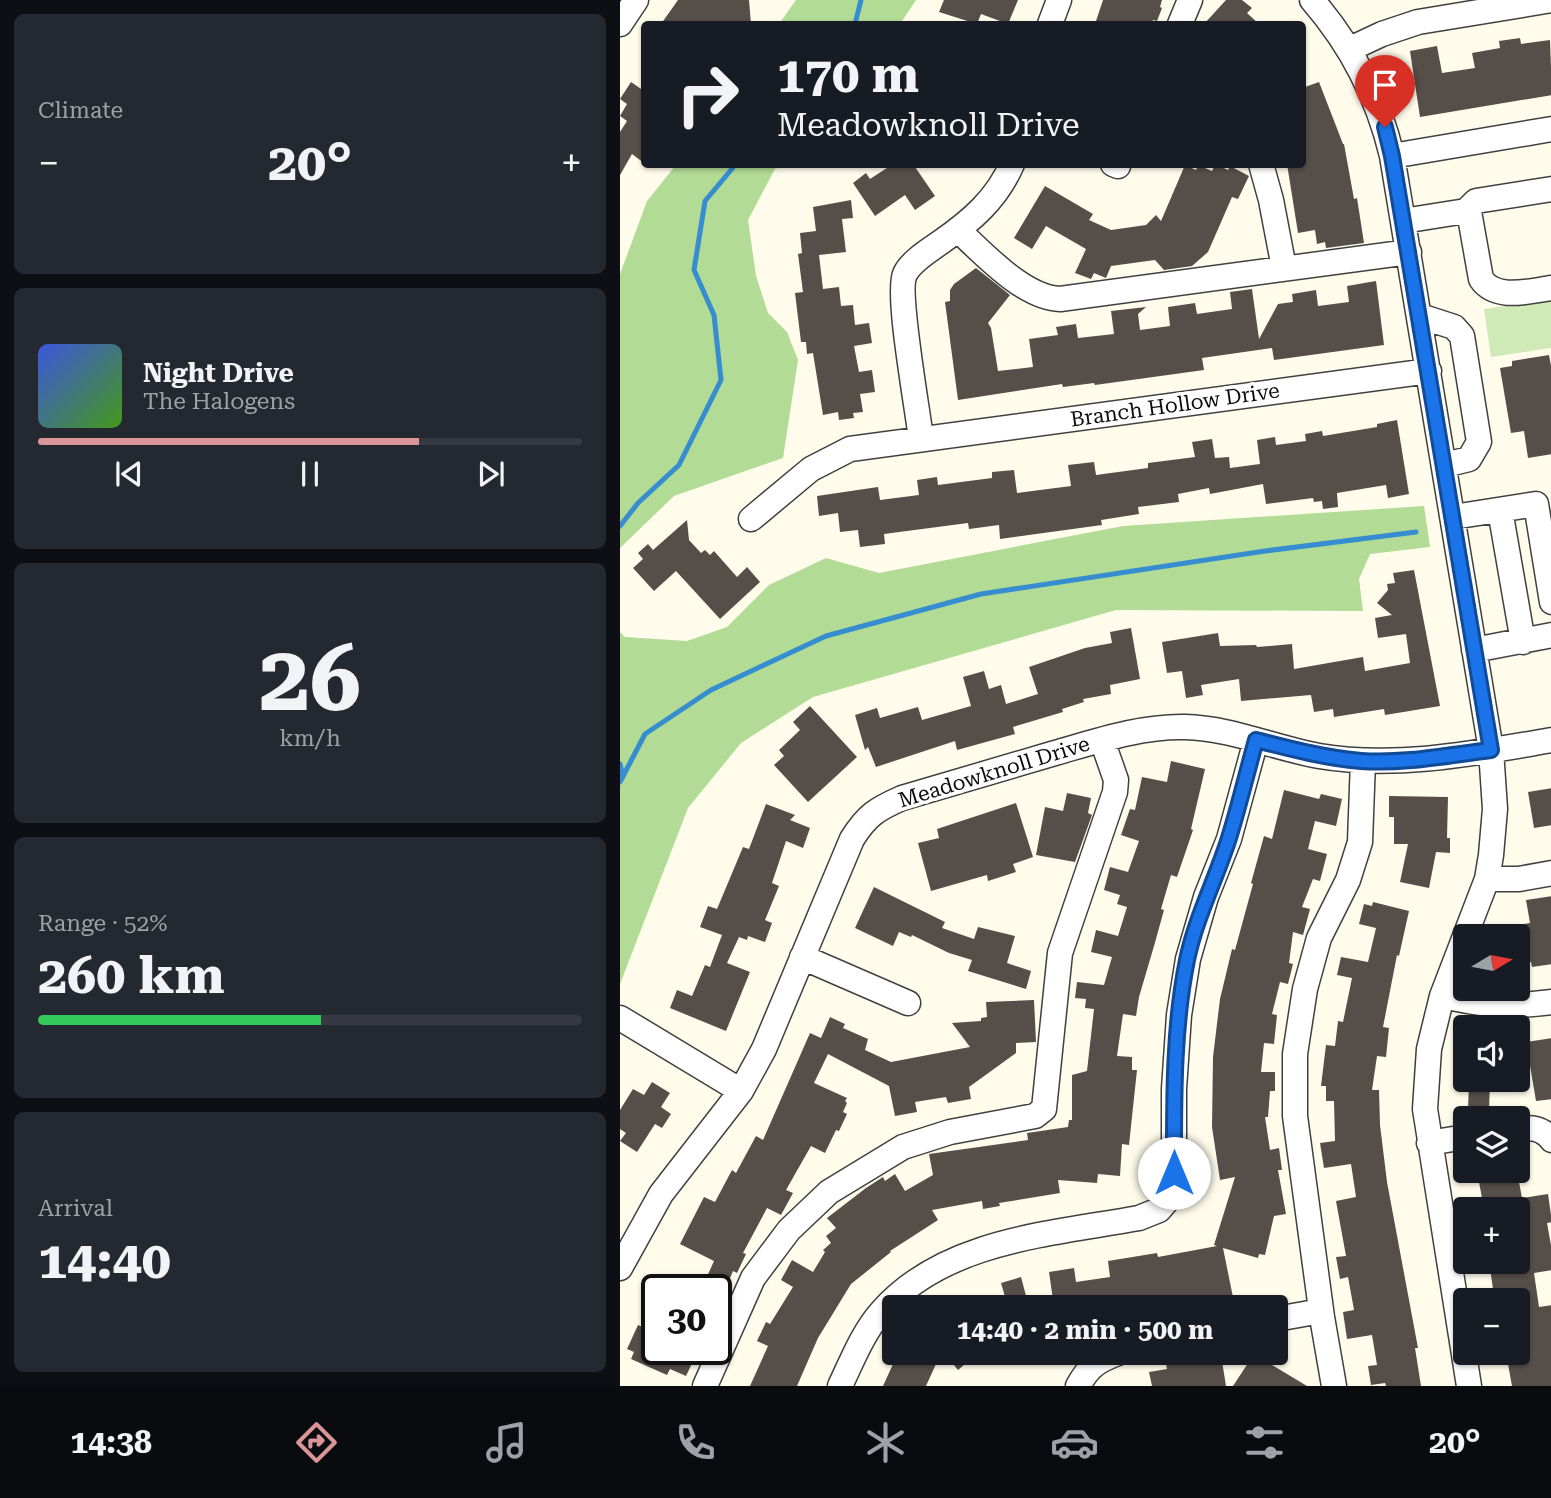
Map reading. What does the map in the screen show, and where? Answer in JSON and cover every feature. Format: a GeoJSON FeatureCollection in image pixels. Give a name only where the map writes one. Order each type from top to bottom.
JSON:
{"type":"FeatureCollection","features":[{"type":"Feature","properties":{"kind":"street"},"geometry":{"type":"LineString","coordinates":[[620,24],[636,0]]}},
{"type":"Feature","properties":{"kind":"street"},"geometry":{"type":"LineString","coordinates":[[1051,21],[1059,0]]}},
{"type":"Feature","properties":{"kind":"street"},"geometry":{"type":"LineString","coordinates":[[1181,21],[1190,0]]}},
{"type":"Feature","properties":{"kind":"street"},"geometry":{"type":"LineString","coordinates":[[1312,0],[1350,50],[1375,101],[1392,156],[1491,750],[1495,809],[1492,855],[1487,879],[1442,996],[1429,1048],[1425,1109],[1469,1386]]}},
{"type":"Feature","properties":{"kind":"street"},"geometry":{"type":"LineString","coordinates":[[1350,50],[1382,34],[1418,22],[1552,0]]}},
{"type":"Feature","properties":{"kind":"street"},"geometry":{"type":"LineString","coordinates":[[1392,156],[1552,129]]}},
{"type":"Feature","properties":{"kind":"street"},"geometry":{"type":"LineString","coordinates":[[921,439],[903,303],[904,274],[920,257],[990,204],[1010,168]]}},
{"type":"Feature","properties":{"kind":"street"},"geometry":{"type":"LineString","coordinates":[[1262,168],[1284,268]]}},
{"type":"Feature","properties":{"kind":"street"},"geometry":{"type":"LineString","coordinates":[[1403,221],[1466,211],[1476,201],[1552,189]]}},
{"type":"Feature","properties":{"kind":"street"},"geometry":{"type":"LineString","coordinates":[[1466,211],[1470,217],[1481,279],[1487,288],[1507,293],[1552,288]]}},
{"type":"Feature","properties":{"kind":"street"},"geometry":{"type":"LineString","coordinates":[[958,230],[1013,278],[1048,299],[1409,252]]}},
{"type":"Feature","properties":{"kind":"street"},"geometry":{"type":"LineString","coordinates":[[1420,316],[1454,327],[1462,336],[1479,442],[1469,459],[1445,465]]}},
{"type":"Feature","properties":{"kind":"street","name":"Branch Hollow Drive"},"geometry":{"type":"LineString","coordinates":[[751,519],[811,469],[850,449],[1429,371]]}},
{"type":"Feature","properties":{"kind":"street"},"geometry":{"type":"LineString","coordinates":[[1453,517],[1536,504],[1552,602]]}},
{"type":"Feature","properties":{"kind":"street"},"geometry":{"type":"LineString","coordinates":[[1500,510],[1522,642]]}},
{"type":"Feature","properties":{"kind":"street"},"geometry":{"type":"LineString","coordinates":[[1474,650],[1552,635]]}},
{"type":"Feature","properties":{"kind":"street","name":"Meadowknoll Drive"},"geometry":{"type":"LineString","coordinates":[[620,1268],[661,1194],[741,1091],[764,1049],[852,839],[864,820],[878,808],[902,798],[1102,740],[1150,729],[1184,727],[1216,730],[1318,756],[1363,761],[1407,760],[1552,740]]}},
{"type":"Feature","properties":{"kind":"street"},"geometry":{"type":"LineString","coordinates":[[705,1386],[753,1278],[789,1230],[829,1192],[903,1147],[950,1132],[1035,1116],[1044,1109],[1060,953],[1115,792],[1116,780],[1102,740]]}},
{"type":"Feature","properties":{"kind":"street"},"geometry":{"type":"LineString","coordinates":[[840,1386],[856,1352],[881,1311],[923,1275],[959,1257],[1001,1245],[1139,1219],[1158,1210],[1171,1196],[1179,1015],[1188,959],[1206,897],[1229,839],[1256,740]]}},
{"type":"Feature","properties":{"kind":"street"},"geometry":{"type":"LineString","coordinates":[[1334,1386],[1321,1311],[1295,1116],[1295,1054],[1305,989],[1319,938],[1348,880],[1360,842],[1363,761]]}},
{"type":"Feature","properties":{"kind":"street"},"geometry":{"type":"LineString","coordinates":[[1487,879],[1552,873]]}},
{"type":"Feature","properties":{"kind":"street"},"geometry":{"type":"LineString","coordinates":[[801,957],[908,1003]]}},
{"type":"Feature","properties":{"kind":"street"},"geometry":{"type":"LineString","coordinates":[[1442,996],[1515,1007],[1552,1002]]}},
{"type":"Feature","properties":{"kind":"street"},"geometry":{"type":"LineString","coordinates":[[620,1018],[741,1091]]}},
{"type":"Feature","properties":{"kind":"street"},"geometry":{"type":"LineString","coordinates":[[1530,1127],[1547,1134],[1552,1140]]}},
{"type":"Feature","properties":{"kind":"street"},"geometry":{"type":"LineString","coordinates":[[1429,1143],[1453,1139]]}},
{"type":"Feature","properties":{"kind":"street"},"geometry":{"type":"LineString","coordinates":[[1288,1317],[1321,1311]]}},
{"type":"Feature","properties":{"kind":"street"},"geometry":{"type":"LineString","coordinates":[[1078,1386],[1087,1370],[1094,1365]]}},
{"type":"Feature","properties":{"kind":"green space"},"geometry":{"type":"Polygon","coordinates":[[[796,0],[916,0],[902,21],[781,21],[796,0]]]}},
{"type":"Feature","properties":{"kind":"green space"},"geometry":{"type":"Polygon","coordinates":[[[674,168],[778,168],[748,220],[756,276],[768,313],[787,332],[798,360],[783,458],[674,496],[620,548],[620,274],[647,201],[674,168]]]}},
{"type":"Feature","properties":{"kind":"green space"},"geometry":{"type":"Polygon","coordinates":[[[1551,299],[1551,348],[1491,357],[1484,309],[1551,299]]]}},
{"type":"Feature","properties":{"kind":"green space"},"geometry":{"type":"Polygon","coordinates":[[[1424,506],[1430,547],[1370,554],[1359,579],[1363,611],[1116,610],[813,697],[741,743],[688,808],[620,984],[620,632],[625,637],[687,641],[727,627],[769,585],[826,558],[879,573],[1123,526],[1424,506]]]}},
{"type":"Feature","properties":{"kind":"building"},"geometry":{"type":"Polygon","coordinates":[[[678,0],[749,0],[751,21],[663,21],[678,0]]]}},
{"type":"Feature","properties":{"kind":"building"},"geometry":{"type":"Polygon","coordinates":[[[944,0],[1018,0],[1009,21],[1000,21],[981,14],[978,21],[968,21],[939,12],[944,0]]]}},
{"type":"Feature","properties":{"kind":"building"},"geometry":{"type":"Polygon","coordinates":[[[1103,0],[1162,0],[1157,21],[1096,21],[1103,0]]]}},
{"type":"Feature","properties":{"kind":"building"},"geometry":{"type":"Polygon","coordinates":[[[1226,0],[1242,0],[1252,8],[1247,13],[1256,21],[1207,21],[1226,0]]]}},
{"type":"Feature","properties":{"kind":"building"},"geometry":{"type":"Polygon","coordinates":[[[1520,38],[1521,44],[1550,40],[1552,95],[1420,117],[1410,51],[1437,46],[1442,73],[1475,68],[1472,53],[1500,48],[1499,41],[1520,38]]]}},
{"type":"Feature","properties":{"kind":"building"},"geometry":{"type":"Polygon","coordinates":[[[631,82],[641,89],[641,161],[632,154],[620,175],[620,132],[627,121],[620,116],[627,104],[620,99],[631,82]]]}},
{"type":"Feature","properties":{"kind":"building"},"geometry":{"type":"Polygon","coordinates":[[[1319,82],[1344,144],[1364,243],[1326,248],[1325,242],[1317,244],[1315,230],[1298,233],[1288,168],[1306,168],[1306,87],[1319,82]]]}},
{"type":"Feature","properties":{"kind":"building"},"geometry":{"type":"Polygon","coordinates":[[[887,168],[916,168],[935,196],[915,210],[905,195],[875,216],[853,183],[866,173],[870,179],[887,168]]]}},
{"type":"Feature","properties":{"kind":"building"},"geometry":{"type":"Polygon","coordinates":[[[1184,168],[1205,168],[1212,171],[1213,168],[1234,168],[1249,176],[1238,199],[1232,197],[1208,252],[1192,266],[1164,270],[1155,260],[1111,266],[1106,278],[1094,273],[1091,279],[1075,273],[1086,249],[1046,226],[1032,249],[1014,238],[1045,186],[1093,214],[1089,220],[1111,230],[1146,225],[1156,215],[1161,221],[1184,168]]]}},
{"type":"Feature","properties":{"kind":"building"},"geometry":{"type":"Polygon","coordinates":[[[851,200],[853,218],[842,219],[846,252],[819,255],[823,289],[839,287],[841,306],[853,305],[855,325],[869,323],[872,343],[854,346],[859,372],[872,370],[875,392],[860,394],[863,412],[853,413],[854,418],[839,420],[838,412],[823,415],[813,353],[807,354],[806,342],[801,342],[795,293],[803,292],[798,254],[802,253],[800,233],[816,231],[813,207],[851,200]]]}},
{"type":"Feature","properties":{"kind":"building"},"geometry":{"type":"Polygon","coordinates":[[[976,268],[1010,295],[988,323],[998,371],[1033,367],[1029,339],[1058,335],[1056,327],[1076,324],[1078,338],[1114,334],[1111,311],[1146,307],[1138,314],[1140,330],[1170,326],[1168,307],[1195,303],[1197,314],[1232,309],[1230,292],[1252,289],[1259,339],[1278,304],[1293,302],[1292,294],[1316,290],[1318,306],[1349,302],[1347,286],[1376,281],[1384,345],[1274,360],[1272,348],[1202,358],[1204,370],[1095,385],[1063,387],[1062,384],[958,400],[945,302],[950,301],[950,290],[954,284],[976,268]]]}},
{"type":"Feature","properties":{"kind":"building"},"geometry":{"type":"Polygon","coordinates":[[[1549,355],[1552,371],[1552,454],[1528,458],[1524,431],[1511,433],[1500,368],[1512,366],[1512,361],[1549,355]]]}},
{"type":"Feature","properties":{"kind":"building"},"geometry":{"type":"Polygon","coordinates":[[[1397,420],[1409,494],[1388,498],[1386,485],[1337,493],[1338,507],[1323,509],[1322,501],[1314,502],[1313,498],[1266,504],[1263,484],[1210,494],[1209,488],[1178,494],[1179,502],[1138,507],[1139,514],[1101,520],[1102,525],[1000,539],[999,525],[969,529],[968,523],[884,534],[885,544],[860,547],[858,530],[840,532],[838,513],[819,516],[817,496],[878,487],[880,500],[919,495],[917,480],[937,477],[938,485],[992,478],[992,472],[1014,470],[1017,493],[1071,486],[1068,465],[1094,462],[1096,475],[1148,468],[1148,463],[1195,457],[1192,442],[1212,439],[1215,458],[1229,457],[1230,468],[1260,464],[1257,440],[1275,437],[1276,445],[1306,441],[1305,434],[1322,431],[1323,436],[1377,427],[1377,424],[1397,420]]]}},
{"type":"Feature","properties":{"kind":"building"},"geometry":{"type":"Polygon","coordinates":[[[687,520],[689,540],[701,553],[705,550],[710,555],[714,551],[737,577],[747,567],[760,582],[720,619],[676,571],[654,591],[633,568],[643,559],[638,553],[648,544],[653,550],[687,520]]]}},
{"type":"Feature","properties":{"kind":"building"},"geometry":{"type":"Polygon","coordinates":[[[1414,570],[1440,706],[1385,715],[1384,709],[1334,717],[1333,709],[1314,712],[1311,695],[1241,701],[1239,679],[1201,685],[1203,695],[1186,698],[1182,671],[1167,673],[1162,642],[1218,633],[1220,646],[1292,644],[1294,669],[1363,657],[1365,671],[1410,663],[1406,634],[1378,638],[1375,618],[1392,615],[1377,603],[1388,590],[1387,584],[1395,583],[1393,573],[1414,570]]]}},
{"type":"Feature","properties":{"kind":"building"},"geometry":{"type":"Polygon","coordinates":[[[1131,628],[1140,679],[1110,685],[1111,694],[1083,699],[1084,702],[1062,709],[1063,712],[1013,727],[1015,734],[957,750],[955,741],[876,767],[868,747],[865,750],[855,715],[877,708],[880,718],[918,707],[922,720],[971,706],[963,677],[984,671],[989,689],[1001,685],[1006,704],[1038,694],[1029,667],[1085,648],[1112,643],[1110,632],[1131,628]]]}},
{"type":"Feature","properties":{"kind":"building"},"geometry":{"type":"Polygon","coordinates":[[[810,706],[857,757],[808,802],[774,765],[784,756],[779,750],[800,730],[793,722],[810,706]]]}},
{"type":"Feature","properties":{"kind":"building"},"geometry":{"type":"Polygon","coordinates":[[[1171,761],[1205,769],[1191,829],[1193,830],[1177,877],[1171,875],[1136,1016],[1123,1014],[1117,1056],[1132,1057],[1132,1070],[1137,1070],[1129,1145],[1122,1144],[1120,1176],[1098,1174],[1097,1183],[1058,1180],[1060,1193],[999,1203],[1000,1206],[983,1209],[982,1201],[932,1210],[938,1220],[890,1251],[851,1284],[818,1338],[797,1386],[750,1386],[768,1346],[757,1341],[766,1322],[770,1324],[793,1287],[781,1280],[792,1260],[813,1272],[825,1252],[823,1250],[831,1243],[826,1236],[836,1228],[827,1218],[883,1177],[885,1181],[895,1174],[905,1191],[933,1175],[929,1154],[1028,1140],[1027,1133],[1068,1127],[1069,1120],[1072,1120],[1072,1075],[1087,1071],[1094,1009],[1085,1008],[1086,999],[1075,998],[1077,982],[1104,985],[1112,957],[1091,952],[1096,930],[1118,936],[1127,907],[1117,904],[1120,895],[1104,890],[1110,867],[1128,872],[1139,841],[1121,835],[1130,809],[1135,810],[1142,777],[1167,782],[1171,761]]]}},
{"type":"Feature","properties":{"kind":"building"},"geometry":{"type":"Polygon","coordinates":[[[1552,788],[1552,825],[1534,828],[1528,792],[1552,788]]]}},
{"type":"Feature","properties":{"kind":"building"},"geometry":{"type":"Polygon","coordinates":[[[1284,790],[1319,799],[1321,794],[1342,799],[1336,826],[1315,821],[1308,849],[1327,854],[1320,881],[1313,879],[1302,907],[1310,909],[1303,935],[1293,932],[1289,963],[1293,964],[1288,984],[1280,982],[1272,1014],[1277,1015],[1274,1044],[1264,1043],[1261,1072],[1275,1072],[1275,1091],[1270,1091],[1268,1117],[1265,1117],[1270,1150],[1279,1148],[1282,1170],[1278,1170],[1286,1214],[1274,1216],[1265,1255],[1259,1254],[1258,1258],[1223,1248],[1233,1295],[1052,1295],[1049,1272],[1074,1268],[1076,1282],[1110,1277],[1108,1261],[1157,1253],[1158,1257],[1217,1246],[1214,1245],[1235,1177],[1220,1180],[1212,1127],[1213,1057],[1220,999],[1264,836],[1272,839],[1284,790]]]}},
{"type":"Feature","properties":{"kind":"building"},"geometry":{"type":"Polygon","coordinates":[[[1067,793],[1091,798],[1088,813],[1092,815],[1075,862],[1036,855],[1045,807],[1063,811],[1067,793]]]}},
{"type":"Feature","properties":{"kind":"building"},"geometry":{"type":"Polygon","coordinates":[[[1389,796],[1448,797],[1447,838],[1450,838],[1450,853],[1436,852],[1429,888],[1400,882],[1408,844],[1394,844],[1394,817],[1389,817],[1389,796]]]}},
{"type":"Feature","properties":{"kind":"building"},"geometry":{"type":"Polygon","coordinates":[[[1016,803],[1033,857],[1013,864],[1016,872],[988,881],[987,875],[931,891],[918,843],[939,838],[937,829],[1016,803]]]}},
{"type":"Feature","properties":{"kind":"building"},"geometry":{"type":"Polygon","coordinates":[[[766,804],[795,815],[790,820],[810,828],[803,848],[786,841],[772,883],[779,886],[765,920],[772,923],[765,942],[748,936],[747,940],[739,937],[727,963],[750,972],[726,1031],[670,1008],[677,990],[692,996],[705,965],[710,967],[722,935],[700,927],[708,906],[717,909],[743,847],[749,849],[766,804]]]}},
{"type":"Feature","properties":{"kind":"building"},"geometry":{"type":"Polygon","coordinates":[[[874,887],[945,922],[942,928],[974,939],[978,927],[1015,936],[1007,963],[1031,971],[1026,989],[968,971],[972,960],[949,953],[912,935],[911,937],[899,932],[893,946],[855,928],[874,887]]]}},
{"type":"Feature","properties":{"kind":"building"},"geometry":{"type":"Polygon","coordinates":[[[1552,896],[1552,964],[1532,967],[1530,962],[1530,924],[1524,924],[1530,923],[1526,900],[1552,896]]]}},
{"type":"Feature","properties":{"kind":"building"},"geometry":{"type":"Polygon","coordinates":[[[1373,902],[1409,911],[1383,1027],[1389,1028],[1386,1057],[1377,1056],[1372,1090],[1379,1090],[1387,1182],[1418,1348],[1415,1348],[1421,1386],[1386,1386],[1385,1383],[1371,1385],[1368,1366],[1377,1365],[1372,1335],[1347,1339],[1343,1312],[1354,1310],[1348,1277],[1340,1279],[1336,1257],[1346,1256],[1336,1201],[1356,1197],[1351,1164],[1324,1168],[1320,1143],[1335,1141],[1334,1101],[1326,1101],[1326,1086],[1321,1086],[1326,1045],[1335,1046],[1338,1021],[1343,1022],[1352,978],[1337,975],[1341,957],[1368,962],[1376,928],[1359,924],[1364,904],[1372,906],[1373,902]]]}},
{"type":"Feature","properties":{"kind":"building"},"geometry":{"type":"Polygon","coordinates":[[[1034,1000],[1036,1042],[1016,1043],[1016,1053],[969,1087],[971,1099],[948,1103],[946,1097],[915,1102],[917,1112],[895,1116],[889,1086],[828,1054],[814,1083],[847,1098],[843,1112],[847,1114],[825,1153],[811,1146],[786,1190],[793,1193],[781,1215],[767,1208],[743,1253],[746,1254],[737,1273],[733,1271],[732,1274],[708,1274],[714,1261],[680,1244],[704,1197],[715,1202],[732,1170],[736,1173],[756,1136],[763,1140],[810,1033],[821,1038],[830,1017],[845,1024],[843,1028],[868,1039],[865,1050],[891,1062],[970,1047],[952,1023],[981,1021],[981,1018],[987,1017],[986,1002],[1034,1000]]]}},
{"type":"Feature","properties":{"kind":"building"},"geometry":{"type":"Polygon","coordinates":[[[1552,1038],[1552,1099],[1536,1101],[1530,1066],[1530,1041],[1552,1038]]]}},
{"type":"Feature","properties":{"kind":"building"},"geometry":{"type":"Polygon","coordinates":[[[652,1082],[670,1093],[661,1107],[671,1114],[662,1128],[655,1124],[637,1152],[620,1141],[626,1133],[620,1129],[620,1110],[633,1089],[644,1095],[652,1082]]]}},
{"type":"Feature","properties":{"kind":"building"},"geometry":{"type":"Polygon","coordinates":[[[1469,1092],[1490,1092],[1489,1106],[1468,1106],[1469,1092]]]}},
{"type":"Feature","properties":{"kind":"building"},"geometry":{"type":"Polygon","coordinates":[[[1479,1183],[1519,1183],[1522,1197],[1482,1197],[1479,1183]]]}},
{"type":"Feature","properties":{"kind":"building"},"geometry":{"type":"Polygon","coordinates":[[[1548,1194],[1552,1222],[1547,1223],[1552,1270],[1534,1273],[1539,1307],[1552,1305],[1552,1386],[1512,1386],[1508,1365],[1530,1365],[1530,1288],[1493,1288],[1491,1274],[1530,1274],[1528,1197],[1548,1194]]]}},
{"type":"Feature","properties":{"kind":"building"},"geometry":{"type":"Polygon","coordinates":[[[1021,1277],[1026,1295],[1004,1295],[1001,1283],[1021,1277]]]}},
{"type":"Feature","properties":{"kind":"building"},"geometry":{"type":"Polygon","coordinates":[[[638,1325],[641,1326],[641,1363],[631,1359],[634,1352],[627,1349],[638,1325]]]}},
{"type":"Feature","properties":{"kind":"building"},"geometry":{"type":"Polygon","coordinates":[[[644,1365],[691,1365],[686,1376],[670,1369],[667,1375],[644,1365]]]}},
{"type":"Feature","properties":{"kind":"building"},"geometry":{"type":"Polygon","coordinates":[[[893,1365],[936,1365],[926,1386],[883,1386],[893,1365]]]}},
{"type":"Feature","properties":{"kind":"building"},"geometry":{"type":"Polygon","coordinates":[[[1166,1365],[1223,1365],[1226,1386],[1152,1386],[1149,1372],[1167,1369],[1166,1365]]]}},
{"type":"Feature","properties":{"kind":"building"},"geometry":{"type":"Polygon","coordinates":[[[1247,1365],[1272,1365],[1307,1386],[1233,1386],[1247,1365]]]}},
{"type":"Feature","properties":{"kind":"waterway"},"geometry":{"type":"LineString","coordinates":[[856,21],[861,0]]}},
{"type":"Feature","properties":{"kind":"waterway"},"geometry":{"type":"LineString","coordinates":[[620,526],[638,503],[679,465],[721,380],[714,315],[694,270],[705,201],[733,168]]}},
{"type":"Feature","properties":{"kind":"waterway"},"geometry":{"type":"LineString","coordinates":[[620,782],[645,734],[711,690],[826,636],[981,594],[1265,551],[1416,532]]}},
{"type":"Feature","properties":{"kind":"waterway"},"geometry":{"type":"LineString","coordinates":[[620,764],[623,777]]}},
{"type":"Feature","properties":{"kind":"route"},"geometry":{"type":"LineString","coordinates":[[1174,1173],[1174,1089],[1179,1015],[1188,959],[1206,897],[1229,839],[1256,740],[1318,756],[1363,761],[1407,760],[1491,750],[1429,371],[1385,127]]}}]}
